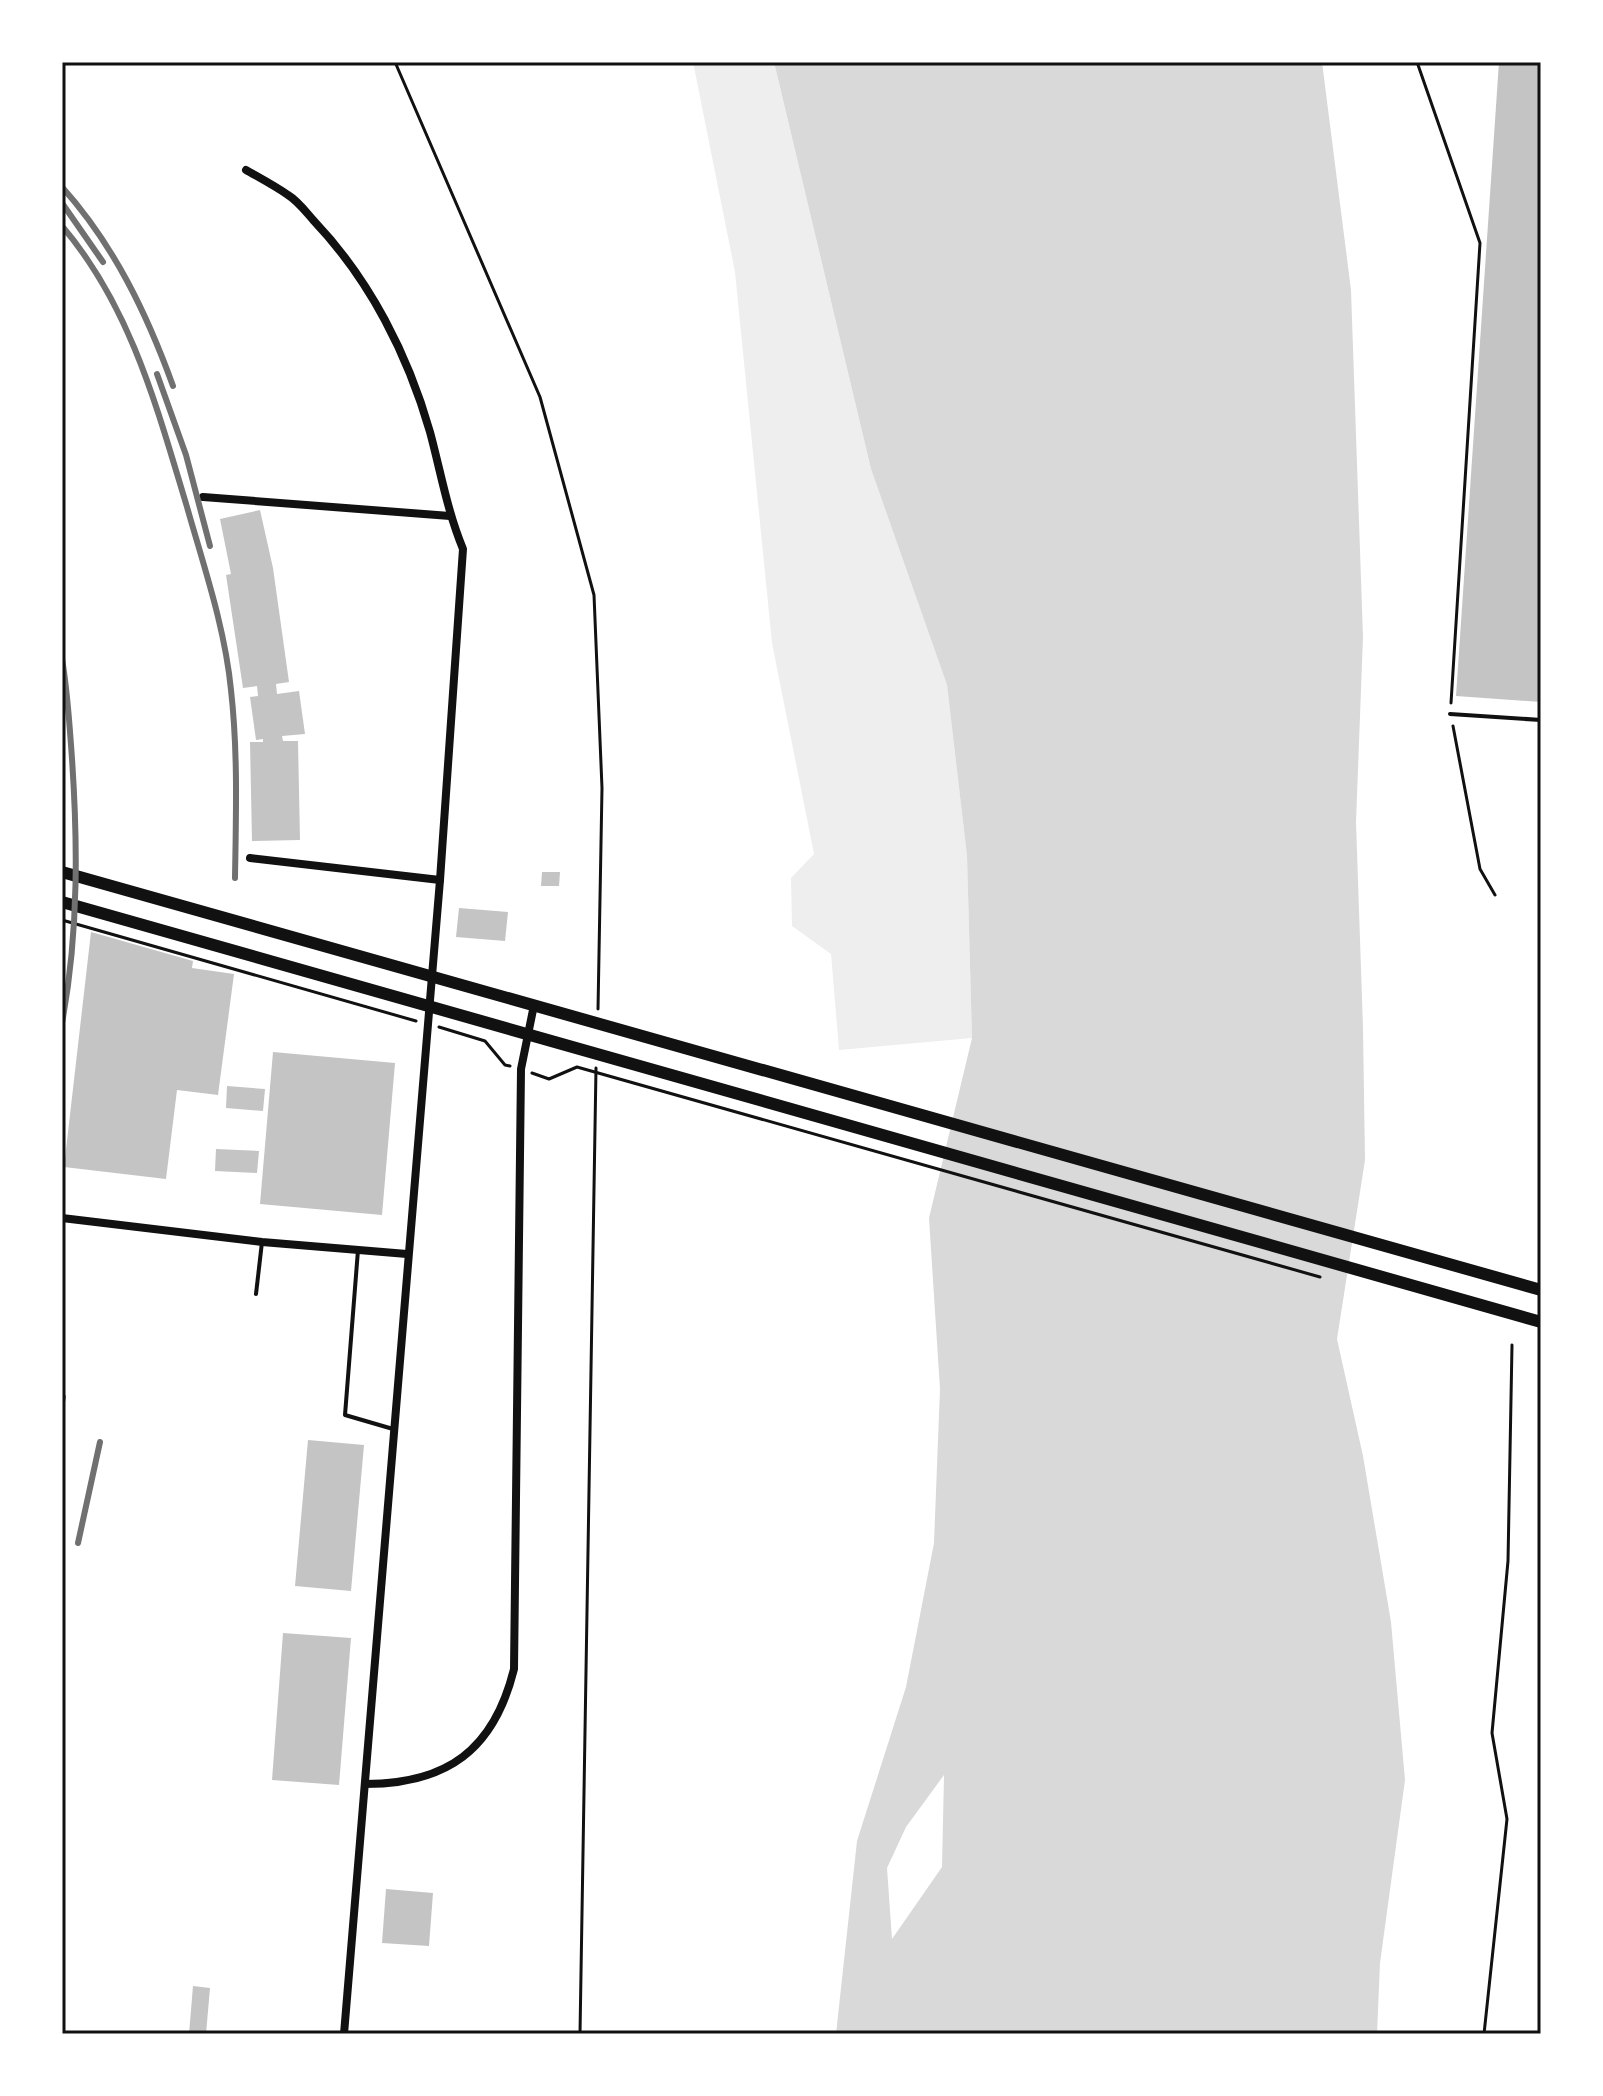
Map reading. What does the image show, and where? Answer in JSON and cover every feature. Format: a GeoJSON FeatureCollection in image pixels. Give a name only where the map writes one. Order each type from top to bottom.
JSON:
{"type":"FeatureCollection","features":[{"type":"Feature","properties":{"kind":"main road"},"geometry":{"type":"LineString","coordinates":[[62,872],[1541,1290]]}},
{"type":"Feature","properties":{"kind":"main road"},"geometry":{"type":"LineString","coordinates":[[62,902],[1541,1322]]}},
{"type":"Feature","properties":{"kind":"street"},"geometry":{"type":"LineString","coordinates":[[246,170],[290,196],[325,232],[375,303],[416,387],[450,516],[463,549],[440,880],[344,2034]]}},
{"type":"Feature","properties":{"kind":"street"},"geometry":{"type":"LineString","coordinates":[[203,497],[450,516]]}},
{"type":"Feature","properties":{"kind":"street"},"geometry":{"type":"LineString","coordinates":[[250,858],[440,880]]}},
{"type":"Feature","properties":{"kind":"street"},"geometry":{"type":"LineString","coordinates":[[365,1784],[411,1781],[431,1776],[460,1759],[491,1727],[514,1669],[521,1069],[534,1005]]}},
{"type":"Feature","properties":{"kind":"street"},"geometry":{"type":"LineString","coordinates":[[62,1218],[262,1242],[407,1254]]}},
{"type":"Feature","properties":{"kind":"lane"},"geometry":{"type":"LineString","coordinates":[[1450,714],[1541,720]]}},
{"type":"Feature","properties":{"kind":"lane"},"geometry":{"type":"LineString","coordinates":[[256,1294],[262,1242]]}},
{"type":"Feature","properties":{"kind":"lane"},"geometry":{"type":"LineString","coordinates":[[358,1250],[345,1415],[393,1429]]}},
{"type":"Feature","properties":{"kind":"path"},"geometry":{"type":"LineString","coordinates":[[1417,62],[1480,243],[1450,714],[1480,869],[1495,895]]}},
{"type":"Feature","properties":{"kind":"path"},"geometry":{"type":"LineString","coordinates":[[62,920],[425,1023]]}},
{"type":"Feature","properties":{"kind":"path"},"geometry":{"type":"LineString","coordinates":[[440,1028],[485,1041],[505,1065],[549,1079],[577,1067],[1327,1279]]}},
{"type":"Feature","properties":{"kind":"path"},"geometry":{"type":"LineString","coordinates":[[1484,2034],[1507,1819],[1492,1733],[1508,1561],[1512,1345]]}},
{"type":"Feature","properties":{"kind":"shaded area"},"geometry":{"type":"Polygon","coordinates":[[[693,62],[774,62],[871,469],[947,685],[967,856],[972,1038],[839,1050],[831,954],[792,926],[791,878],[814,854],[772,643],[735,272],[693,62]]]}},
{"type":"Feature","properties":{"kind":"shaded area"},"geometry":{"type":"Polygon","coordinates":[[[774,62],[1322,62],[1351,290],[1363,637],[1356,822],[1365,1160],[1337,1339],[1363,1456],[1391,1622],[1405,1780],[1380,1963],[1377,2034],[836,2034],[857,1841],[906,1687],[934,1543],[940,1389],[929,1218],[972,1038],[967,856],[947,685],[871,469],[774,62]],[[944,1775],[906,1827],[887,1868],[892,1939],[942,1867],[944,1775]]]}},
{"type":"Feature","properties":{"kind":"building"},"geometry":{"type":"Polygon","coordinates":[[[1499,62],[1541,62],[1541,702],[1456,696],[1499,62]]]}},
{"type":"Feature","properties":{"kind":"building"},"geometry":{"type":"Polygon","coordinates":[[[260,510],[273,568],[289,682],[276,684],[277,694],[299,691],[305,734],[282,736],[283,741],[298,741],[300,840],[252,841],[250,742],[263,742],[263,739],[256,740],[250,697],[258,696],[257,686],[243,688],[226,575],[231,574],[220,519],[260,510]]]}},
{"type":"Feature","properties":{"kind":"building"},"geometry":{"type":"Polygon","coordinates":[[[542,872],[560,872],[559,886],[541,886],[542,872]]]}},
{"type":"Feature","properties":{"kind":"building"},"geometry":{"type":"Polygon","coordinates":[[[459,908],[508,912],[505,941],[456,937],[459,908]]]}},
{"type":"Feature","properties":{"kind":"building"},"geometry":{"type":"Polygon","coordinates":[[[91,932],[193,961],[192,968],[234,974],[218,1095],[177,1090],[166,1179],[64,1167],[91,932]]]}},
{"type":"Feature","properties":{"kind":"building"},"geometry":{"type":"Polygon","coordinates":[[[273,1052],[395,1063],[382,1215],[260,1204],[273,1052]]]}},
{"type":"Feature","properties":{"kind":"building"},"geometry":{"type":"Polygon","coordinates":[[[227,1086],[265,1089],[263,1111],[226,1108],[227,1086]]]}},
{"type":"Feature","properties":{"kind":"building"},"geometry":{"type":"Polygon","coordinates":[[[216,1149],[259,1151],[257,1173],[215,1171],[216,1149]]]}},
{"type":"Feature","properties":{"kind":"building"},"geometry":{"type":"Polygon","coordinates":[[[308,1440],[364,1445],[351,1591],[295,1586],[308,1440]]]}},
{"type":"Feature","properties":{"kind":"building"},"geometry":{"type":"Polygon","coordinates":[[[283,1633],[351,1638],[339,1785],[272,1780],[283,1633]]]}},
{"type":"Feature","properties":{"kind":"building"},"geometry":{"type":"Polygon","coordinates":[[[386,1889],[433,1893],[429,1946],[382,1943],[386,1889]]]}},
{"type":"Feature","properties":{"kind":"building"},"geometry":{"type":"Polygon","coordinates":[[[193,1986],[210,1988],[206,2034],[189,2034],[193,1986]]]}},
{"type":"Feature","properties":{"kind":"railway"},"geometry":{"type":"LineString","coordinates":[[62,187],[98,232],[127,281],[173,386]]}},
{"type":"Feature","properties":{"kind":"railway"},"geometry":{"type":"LineString","coordinates":[[62,203],[103,262]]}},
{"type":"Feature","properties":{"kind":"railway"},"geometry":{"type":"LineString","coordinates":[[62,226],[106,290],[139,360],[165,433],[213,598],[224,644],[233,713],[235,878]]}},
{"type":"Feature","properties":{"kind":"railway"},"geometry":{"type":"LineString","coordinates":[[157,374],[186,455],[210,546]]}},
{"type":"Feature","properties":{"kind":"railway"},"geometry":{"type":"LineString","coordinates":[[62,659],[67,692],[76,850],[72,954],[62,1023]]}},
{"type":"Feature","properties":{"kind":"railway"},"geometry":{"type":"LineString","coordinates":[[62,1402],[63,1397]]}},
{"type":"Feature","properties":{"kind":"railway"},"geometry":{"type":"LineString","coordinates":[[78,1543],[100,1442]]}}]}
